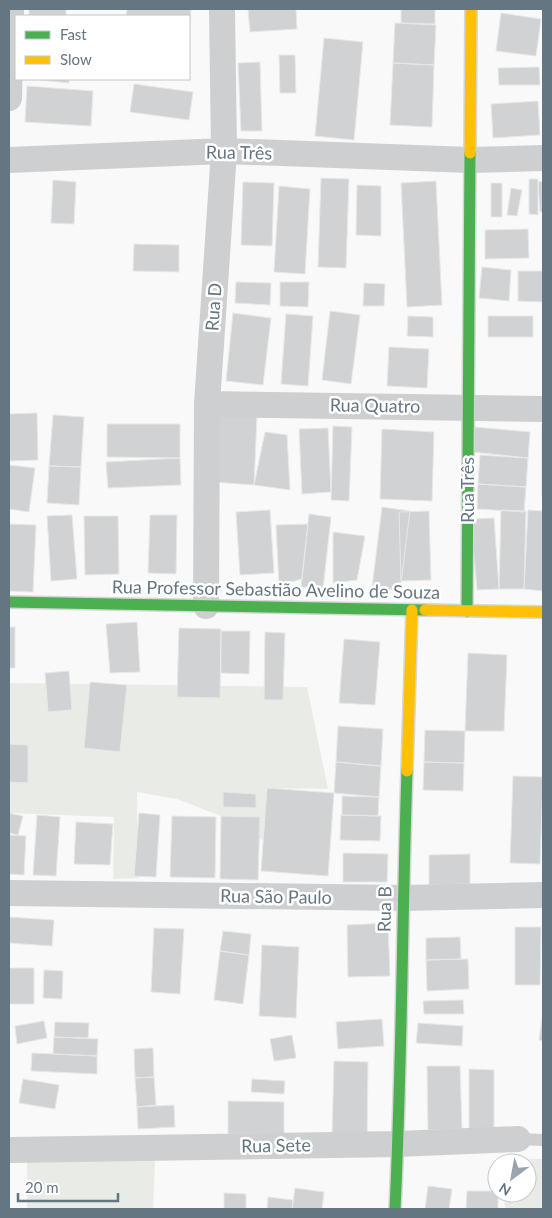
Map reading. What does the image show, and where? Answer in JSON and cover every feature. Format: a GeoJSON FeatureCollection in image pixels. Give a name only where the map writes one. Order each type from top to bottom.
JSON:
{"type":"FeatureCollection","features":[{"type":"Feature","properties":{"kind":"street"},"geometry":{"type":"LineString","coordinates":[[9,98],[10,9]]}},
{"type":"Feature","properties":{"kind":"street","name":"Rua D"},"geometry":{"type":"LineString","coordinates":[[206,606],[207,404],[224,151],[222,9]]}},
{"type":"Feature","properties":{"kind":"street","name":"Rua Três"},"geometry":{"type":"LineString","coordinates":[[467,611],[471,9]]}},
{"type":"Feature","properties":{"kind":"street","name":"Rua Três"},"geometry":{"type":"LineString","coordinates":[[9,160],[224,151],[470,160],[543,158]]}},
{"type":"Feature","properties":{"kind":"street","name":"Rua Quatro"},"geometry":{"type":"LineString","coordinates":[[207,404],[543,409]]}},
{"type":"Feature","properties":{"kind":"street","name":"Rua Professor Sebastião Avelino de Souza"},"geometry":{"type":"LineString","coordinates":[[9,602],[543,612]]}},
{"type":"Feature","properties":{"kind":"street","name":"Rua B"},"geometry":{"type":"LineString","coordinates":[[395,1209],[412,610]]}},
{"type":"Feature","properties":{"kind":"street","name":"Rua São Paulo"},"geometry":{"type":"LineString","coordinates":[[9,893],[403,898],[543,895]]}},
{"type":"Feature","properties":{"kind":"street","name":"Rua Sete"},"geometry":{"type":"LineString","coordinates":[[9,1150],[398,1144],[518,1139]]}},
{"type":"Feature","properties":{"kind":"lane","name":"Rua Sete"},"geometry":{"type":"LineString","coordinates":[[518,1139],[543,1140]]}},
{"type":"Feature","properties":{"kind":"shaded area"},"geometry":{"type":"Polygon","coordinates":[[[541,425],[543,425],[543,497],[541,496],[541,425]]]}},
{"type":"Feature","properties":{"kind":"shaded area"},"geometry":{"type":"Polygon","coordinates":[[[9,683],[307,687],[328,789],[267,788],[263,840],[221,816],[177,799],[137,792],[138,878],[113,879],[114,817],[9,813],[9,683]]]}},
{"type":"Feature","properties":{"kind":"shaded area"},"geometry":{"type":"Polygon","coordinates":[[[27,1156],[155,1160],[153,1209],[27,1209],[27,1156]]]}},
{"type":"Feature","properties":{"kind":"shaded area"},"geometry":{"type":"Polygon","coordinates":[[[537,1159],[543,1159],[543,1209],[505,1209],[505,1203],[537,1203],[537,1159]]]}},
{"type":"Feature","properties":{"kind":"building"},"geometry":{"type":"Polygon","coordinates":[[[29,9],[66,9],[66,15],[29,15],[29,9]]]}},
{"type":"Feature","properties":{"kind":"building"},"geometry":{"type":"Polygon","coordinates":[[[127,9],[191,9],[190,22],[190,15],[126,15],[127,9]]]}},
{"type":"Feature","properties":{"kind":"building"},"geometry":{"type":"Polygon","coordinates":[[[248,9],[296,9],[297,29],[250,32],[248,9]]]}},
{"type":"Feature","properties":{"kind":"building"},"geometry":{"type":"Polygon","coordinates":[[[401,9],[435,9],[435,24],[401,23],[401,9]]]}},
{"type":"Feature","properties":{"kind":"building"},"geometry":{"type":"Polygon","coordinates":[[[501,13],[541,19],[536,56],[496,51],[501,13]]]}},
{"type":"Feature","properties":{"kind":"building"},"geometry":{"type":"Polygon","coordinates":[[[395,23],[436,25],[434,65],[393,63],[395,23]]]}},
{"type":"Feature","properties":{"kind":"building"},"geometry":{"type":"Polygon","coordinates":[[[324,38],[363,42],[354,140],[315,136],[324,38]]]}},
{"type":"Feature","properties":{"kind":"building"},"geometry":{"type":"Polygon","coordinates":[[[279,55],[295,55],[296,93],[280,93],[279,55]]]}},
{"type":"Feature","properties":{"kind":"building"},"geometry":{"type":"Polygon","coordinates":[[[260,62],[262,131],[241,131],[238,63],[260,62]]]}},
{"type":"Feature","properties":{"kind":"building"},"geometry":{"type":"Polygon","coordinates":[[[393,63],[434,65],[432,127],[390,125],[393,63]]]}},
{"type":"Feature","properties":{"kind":"building"},"geometry":{"type":"Polygon","coordinates":[[[539,67],[540,85],[499,85],[498,68],[539,67]]]}},
{"type":"Feature","properties":{"kind":"building"},"geometry":{"type":"Polygon","coordinates":[[[40,80],[69,80],[69,83],[40,80]]]}},
{"type":"Feature","properties":{"kind":"building"},"geometry":{"type":"Polygon","coordinates":[[[134,84],[193,92],[189,120],[130,112],[134,84]]]}},
{"type":"Feature","properties":{"kind":"building"},"geometry":{"type":"Polygon","coordinates":[[[27,86],[93,91],[91,126],[25,122],[27,86]]]}},
{"type":"Feature","properties":{"kind":"building"},"geometry":{"type":"Polygon","coordinates":[[[538,101],[540,135],[493,138],[491,104],[538,101]]]}},
{"type":"Feature","properties":{"kind":"building"},"geometry":{"type":"Polygon","coordinates":[[[321,178],[349,179],[346,268],[318,267],[321,178]]]}},
{"type":"Feature","properties":{"kind":"building"},"geometry":{"type":"Polygon","coordinates":[[[529,179],[538,179],[538,215],[529,214],[529,179]]]}},
{"type":"Feature","properties":{"kind":"building"},"geometry":{"type":"Polygon","coordinates":[[[53,180],[76,182],[74,224],[51,223],[53,180]]]}},
{"type":"Feature","properties":{"kind":"building"},"geometry":{"type":"Polygon","coordinates":[[[436,181],[442,305],[407,307],[401,183],[436,181]]]}},
{"type":"Feature","properties":{"kind":"building"},"geometry":{"type":"Polygon","coordinates":[[[543,181],[543,212],[540,212],[538,182],[543,181]]]}},
{"type":"Feature","properties":{"kind":"building"},"geometry":{"type":"Polygon","coordinates":[[[243,182],[274,183],[272,246],[241,245],[243,182]]]}},
{"type":"Feature","properties":{"kind":"building"},"geometry":{"type":"Polygon","coordinates":[[[491,183],[502,183],[502,217],[491,217],[491,183]]]}},
{"type":"Feature","properties":{"kind":"building"},"geometry":{"type":"Polygon","coordinates":[[[357,185],[381,186],[381,236],[356,235],[357,185]]]}},
{"type":"Feature","properties":{"kind":"building"},"geometry":{"type":"Polygon","coordinates":[[[279,186],[310,189],[305,274],[274,272],[279,186]]]}},
{"type":"Feature","properties":{"kind":"building"},"geometry":{"type":"Polygon","coordinates":[[[511,188],[522,190],[517,216],[507,215],[511,188]]]}},
{"type":"Feature","properties":{"kind":"building"},"geometry":{"type":"Polygon","coordinates":[[[528,229],[529,258],[485,259],[485,230],[528,229]]]}},
{"type":"Feature","properties":{"kind":"building"},"geometry":{"type":"Polygon","coordinates":[[[134,244],[179,245],[179,272],[133,271],[134,244]]]}},
{"type":"Feature","properties":{"kind":"building"},"geometry":{"type":"Polygon","coordinates":[[[482,267],[511,270],[509,301],[479,298],[482,267]]]}},
{"type":"Feature","properties":{"kind":"building"},"geometry":{"type":"Polygon","coordinates":[[[518,271],[543,271],[543,302],[518,301],[518,271]]]}},
{"type":"Feature","properties":{"kind":"building"},"geometry":{"type":"Polygon","coordinates":[[[236,282],[271,283],[270,305],[235,303],[236,282]]]}},
{"type":"Feature","properties":{"kind":"building"},"geometry":{"type":"Polygon","coordinates":[[[280,282],[309,282],[308,307],[280,306],[280,282]]]}},
{"type":"Feature","properties":{"kind":"building"},"geometry":{"type":"Polygon","coordinates":[[[364,283],[385,284],[384,306],[363,306],[364,283]]]}},
{"type":"Feature","properties":{"kind":"building"},"geometry":{"type":"Polygon","coordinates":[[[330,311],[360,315],[351,384],[322,380],[330,311]]]}},
{"type":"Feature","properties":{"kind":"building"},"geometry":{"type":"Polygon","coordinates":[[[233,313],[271,318],[263,385],[226,381],[233,313]]]}},
{"type":"Feature","properties":{"kind":"building"},"geometry":{"type":"Polygon","coordinates":[[[286,314],[313,316],[308,386],[281,384],[286,314]]]}},
{"type":"Feature","properties":{"kind":"building"},"geometry":{"type":"Polygon","coordinates":[[[408,316],[433,317],[433,337],[407,336],[408,316]]]}},
{"type":"Feature","properties":{"kind":"building"},"geometry":{"type":"Polygon","coordinates":[[[488,316],[533,316],[533,337],[488,337],[488,316]]]}},
{"type":"Feature","properties":{"kind":"building"},"geometry":{"type":"Polygon","coordinates":[[[389,347],[429,349],[427,388],[387,386],[389,347]]]}},
{"type":"Feature","properties":{"kind":"building"},"geometry":{"type":"Polygon","coordinates":[[[37,413],[38,460],[9,461],[9,414],[37,413]]]}},
{"type":"Feature","properties":{"kind":"building"},"geometry":{"type":"Polygon","coordinates":[[[53,415],[84,417],[81,467],[49,466],[53,415]]]}},
{"type":"Feature","properties":{"kind":"building"},"geometry":{"type":"Polygon","coordinates":[[[212,416],[257,416],[254,485],[213,482],[212,416]]]}},
{"type":"Feature","properties":{"kind":"building"},"geometry":{"type":"Polygon","coordinates":[[[107,424],[180,424],[180,458],[107,457],[107,424]]]}},
{"type":"Feature","properties":{"kind":"building"},"geometry":{"type":"Polygon","coordinates":[[[333,426],[352,427],[349,501],[331,500],[333,426]]]}},
{"type":"Feature","properties":{"kind":"building"},"geometry":{"type":"Polygon","coordinates":[[[475,427],[530,432],[528,458],[472,452],[475,427]]]}},
{"type":"Feature","properties":{"kind":"building"},"geometry":{"type":"Polygon","coordinates":[[[328,428],[331,492],[302,494],[299,429],[328,428]]]}},
{"type":"Feature","properties":{"kind":"building"},"geometry":{"type":"Polygon","coordinates":[[[382,429],[434,432],[432,501],[380,499],[382,429]]]}},
{"type":"Feature","properties":{"kind":"building"},"geometry":{"type":"Polygon","coordinates":[[[265,432],[287,435],[290,490],[254,485],[265,432]]]}},
{"type":"Feature","properties":{"kind":"building"},"geometry":{"type":"Polygon","coordinates":[[[480,455],[528,458],[526,487],[478,484],[480,455]]]}},
{"type":"Feature","properties":{"kind":"building"},"geometry":{"type":"Polygon","coordinates":[[[180,458],[181,485],[108,488],[106,462],[180,458]]]}},
{"type":"Feature","properties":{"kind":"building"},"geometry":{"type":"Polygon","coordinates":[[[9,465],[35,468],[29,512],[9,509],[9,465]]]}},
{"type":"Feature","properties":{"kind":"building"},"geometry":{"type":"Polygon","coordinates":[[[49,466],[81,467],[79,505],[47,503],[49,466]]]}},
{"type":"Feature","properties":{"kind":"building"},"geometry":{"type":"Polygon","coordinates":[[[478,484],[526,487],[524,512],[477,509],[478,484]]]}},
{"type":"Feature","properties":{"kind":"building"},"geometry":{"type":"Polygon","coordinates":[[[382,507],[410,511],[400,591],[372,587],[382,507]]]}},
{"type":"Feature","properties":{"kind":"building"},"geometry":{"type":"Polygon","coordinates":[[[270,510],[274,573],[240,575],[236,512],[270,510]]]}},
{"type":"Feature","properties":{"kind":"building"},"geometry":{"type":"Polygon","coordinates":[[[501,510],[526,511],[524,589],[499,589],[501,510]]]}},
{"type":"Feature","properties":{"kind":"building"},"geometry":{"type":"Polygon","coordinates":[[[528,510],[543,511],[543,591],[524,589],[528,510]]]}},
{"type":"Feature","properties":{"kind":"building"},"geometry":{"type":"Polygon","coordinates":[[[429,511],[431,580],[401,581],[399,512],[429,511]]]}},
{"type":"Feature","properties":{"kind":"building"},"geometry":{"type":"Polygon","coordinates":[[[309,514],[331,517],[323,589],[301,587],[309,514]]]}},
{"type":"Feature","properties":{"kind":"building"},"geometry":{"type":"Polygon","coordinates":[[[72,515],[77,579],[51,581],[47,516],[72,515]]]}},
{"type":"Feature","properties":{"kind":"building"},"geometry":{"type":"Polygon","coordinates":[[[150,515],[177,515],[176,574],[148,573],[150,515]]]}},
{"type":"Feature","properties":{"kind":"building"},"geometry":{"type":"Polygon","coordinates":[[[84,516],[118,516],[119,574],[85,575],[84,516]]]}},
{"type":"Feature","properties":{"kind":"building"},"geometry":{"type":"Polygon","coordinates":[[[494,518],[499,589],[477,590],[471,519],[494,518]]]}},
{"type":"Feature","properties":{"kind":"building"},"geometry":{"type":"Polygon","coordinates":[[[9,524],[36,525],[33,592],[9,591],[9,524]]]}},
{"type":"Feature","properties":{"kind":"building"},"geometry":{"type":"Polygon","coordinates":[[[308,524],[302,579],[279,585],[276,525],[308,524]]]}},
{"type":"Feature","properties":{"kind":"building"},"geometry":{"type":"Polygon","coordinates":[[[333,532],[365,536],[357,580],[333,583],[333,532]]]}},
{"type":"Feature","properties":{"kind":"building"},"geometry":{"type":"Polygon","coordinates":[[[137,622],[140,672],[110,673],[106,624],[137,622]]]}},
{"type":"Feature","properties":{"kind":"building"},"geometry":{"type":"Polygon","coordinates":[[[9,627],[15,627],[15,668],[9,668],[9,627]]]}},
{"type":"Feature","properties":{"kind":"building"},"geometry":{"type":"Polygon","coordinates":[[[179,628],[221,629],[220,698],[177,697],[179,628]]]}},
{"type":"Feature","properties":{"kind":"building"},"geometry":{"type":"Polygon","coordinates":[[[221,631],[250,631],[249,674],[221,673],[221,631]]]}},
{"type":"Feature","properties":{"kind":"building"},"geometry":{"type":"Polygon","coordinates":[[[265,632],[285,633],[283,700],[264,700],[265,632]]]}},
{"type":"Feature","properties":{"kind":"building"},"geometry":{"type":"Polygon","coordinates":[[[344,639],[380,642],[375,705],[339,703],[344,639]]]}},
{"type":"Feature","properties":{"kind":"building"},"geometry":{"type":"Polygon","coordinates":[[[468,653],[507,655],[504,731],[465,731],[468,653]]]}},
{"type":"Feature","properties":{"kind":"building"},"geometry":{"type":"Polygon","coordinates":[[[69,671],[72,710],[48,712],[45,673],[69,671]]]}},
{"type":"Feature","properties":{"kind":"building"},"geometry":{"type":"Polygon","coordinates":[[[90,682],[127,685],[120,752],[84,748],[90,682]]]}},
{"type":"Feature","properties":{"kind":"building"},"geometry":{"type":"Polygon","coordinates":[[[338,726],[383,729],[381,766],[336,762],[338,726]]]}},
{"type":"Feature","properties":{"kind":"building"},"geometry":{"type":"Polygon","coordinates":[[[425,730],[465,731],[464,763],[424,762],[425,730]]]}},
{"type":"Feature","properties":{"kind":"building"},"geometry":{"type":"Polygon","coordinates":[[[9,744],[28,745],[28,783],[9,782],[9,744]]]}},
{"type":"Feature","properties":{"kind":"building"},"geometry":{"type":"Polygon","coordinates":[[[336,762],[381,766],[379,797],[334,793],[336,762]]]}},
{"type":"Feature","properties":{"kind":"building"},"geometry":{"type":"Polygon","coordinates":[[[424,762],[464,763],[463,791],[423,790],[424,762]]]}},
{"type":"Feature","properties":{"kind":"building"},"geometry":{"type":"Polygon","coordinates":[[[513,776],[543,777],[540,864],[510,863],[513,776]]]}},
{"type":"Feature","properties":{"kind":"building"},"geometry":{"type":"Polygon","coordinates":[[[267,788],[334,793],[328,876],[261,871],[267,788]]]}},
{"type":"Feature","properties":{"kind":"building"},"geometry":{"type":"Polygon","coordinates":[[[223,792],[256,794],[256,808],[223,807],[223,792]]]}},
{"type":"Feature","properties":{"kind":"building"},"geometry":{"type":"Polygon","coordinates":[[[342,796],[379,797],[378,816],[342,815],[342,796]]]}},
{"type":"Feature","properties":{"kind":"building"},"geometry":{"type":"Polygon","coordinates":[[[9,813],[23,816],[18,835],[9,833],[9,813]]]}},
{"type":"Feature","properties":{"kind":"building"},"geometry":{"type":"Polygon","coordinates":[[[139,813],[160,815],[156,877],[134,876],[139,813]]]}},
{"type":"Feature","properties":{"kind":"building"},"geometry":{"type":"Polygon","coordinates":[[[37,815],[60,817],[56,876],[33,875],[37,815]]]}},
{"type":"Feature","properties":{"kind":"building"},"geometry":{"type":"Polygon","coordinates":[[[341,815],[381,816],[380,841],[340,840],[341,815]]]}},
{"type":"Feature","properties":{"kind":"building"},"geometry":{"type":"Polygon","coordinates":[[[172,816],[216,817],[215,878],[170,877],[172,816]]]}},
{"type":"Feature","properties":{"kind":"building"},"geometry":{"type":"Polygon","coordinates":[[[221,816],[260,817],[258,880],[220,879],[221,816]]]}},
{"type":"Feature","properties":{"kind":"building"},"geometry":{"type":"Polygon","coordinates":[[[76,822],[113,824],[110,865],[74,864],[76,822]]]}},
{"type":"Feature","properties":{"kind":"building"},"geometry":{"type":"Polygon","coordinates":[[[9,835],[26,836],[24,875],[9,874],[9,835]]]}},
{"type":"Feature","properties":{"kind":"building"},"geometry":{"type":"Polygon","coordinates":[[[343,853],[388,854],[387,882],[343,882],[343,853]]]}},
{"type":"Feature","properties":{"kind":"building"},"geometry":{"type":"Polygon","coordinates":[[[470,854],[470,884],[429,885],[429,855],[470,854]]]}},
{"type":"Feature","properties":{"kind":"building"},"geometry":{"type":"Polygon","coordinates":[[[9,917],[54,920],[52,946],[9,943],[9,917]]]}},
{"type":"Feature","properties":{"kind":"building"},"geometry":{"type":"Polygon","coordinates":[[[388,923],[390,976],[348,977],[347,925],[388,923]]]}},
{"type":"Feature","properties":{"kind":"building"},"geometry":{"type":"Polygon","coordinates":[[[515,927],[541,927],[540,985],[515,985],[515,927]]]}},
{"type":"Feature","properties":{"kind":"building"},"geometry":{"type":"Polygon","coordinates":[[[154,928],[184,929],[180,994],[151,992],[154,928]]]}},
{"type":"Feature","properties":{"kind":"building"},"geometry":{"type":"Polygon","coordinates":[[[223,931],[251,934],[249,955],[220,951],[223,931]]]}},
{"type":"Feature","properties":{"kind":"building"},"geometry":{"type":"Polygon","coordinates":[[[460,937],[461,959],[426,960],[426,938],[460,937]]]}},
{"type":"Feature","properties":{"kind":"building"},"geometry":{"type":"Polygon","coordinates":[[[262,945],[299,947],[296,1018],[259,1016],[262,945]]]}},
{"type":"Feature","properties":{"kind":"building"},"geometry":{"type":"Polygon","coordinates":[[[220,951],[249,955],[243,1004],[214,1000],[220,951]]]}},
{"type":"Feature","properties":{"kind":"building"},"geometry":{"type":"Polygon","coordinates":[[[468,959],[469,989],[427,991],[426,960],[468,959]]]}},
{"type":"Feature","properties":{"kind":"building"},"geometry":{"type":"Polygon","coordinates":[[[9,968],[34,968],[34,1004],[9,1004],[9,968]]]}},
{"type":"Feature","properties":{"kind":"building"},"geometry":{"type":"Polygon","coordinates":[[[44,970],[63,971],[62,999],[43,998],[44,970]]]}},
{"type":"Feature","properties":{"kind":"building"},"geometry":{"type":"Polygon","coordinates":[[[463,1000],[464,1014],[424,1014],[423,1001],[463,1000]]]}},
{"type":"Feature","properties":{"kind":"building"},"geometry":{"type":"Polygon","coordinates":[[[543,1010],[543,1041],[539,1040],[543,1010]]]}},
{"type":"Feature","properties":{"kind":"building"},"geometry":{"type":"Polygon","coordinates":[[[382,1019],[384,1046],[338,1049],[336,1022],[382,1019]]]}},
{"type":"Feature","properties":{"kind":"building"},"geometry":{"type":"Polygon","coordinates":[[[44,1021],[47,1038],[17,1044],[15,1026],[44,1021]]]}},
{"type":"Feature","properties":{"kind":"building"},"geometry":{"type":"Polygon","coordinates":[[[55,1022],[89,1023],[88,1038],[54,1037],[55,1022]]]}},
{"type":"Feature","properties":{"kind":"building"},"geometry":{"type":"Polygon","coordinates":[[[418,1023],[463,1026],[462,1046],[416,1043],[418,1023]]]}},
{"type":"Feature","properties":{"kind":"building"},"geometry":{"type":"Polygon","coordinates":[[[292,1035],[296,1058],[274,1061],[270,1039],[292,1035]]]}},
{"type":"Feature","properties":{"kind":"building"},"geometry":{"type":"Polygon","coordinates":[[[54,1037],[98,1039],[97,1056],[53,1054],[54,1037]]]}},
{"type":"Feature","properties":{"kind":"building"},"geometry":{"type":"Polygon","coordinates":[[[153,1048],[154,1077],[135,1078],[134,1049],[153,1048]]]}},
{"type":"Feature","properties":{"kind":"building"},"geometry":{"type":"Polygon","coordinates":[[[32,1053],[97,1056],[97,1074],[31,1071],[32,1053]]]}},
{"type":"Feature","properties":{"kind":"building"},"geometry":{"type":"Polygon","coordinates":[[[334,1061],[368,1062],[367,1138],[332,1137],[334,1061]]]}},
{"type":"Feature","properties":{"kind":"building"},"geometry":{"type":"Polygon","coordinates":[[[427,1066],[460,1066],[462,1129],[428,1130],[427,1066]]]}},
{"type":"Feature","properties":{"kind":"building"},"geometry":{"type":"Polygon","coordinates":[[[469,1069],[494,1070],[494,1131],[469,1131],[469,1069]]]}},
{"type":"Feature","properties":{"kind":"building"},"geometry":{"type":"Polygon","coordinates":[[[154,1077],[156,1105],[137,1107],[135,1078],[154,1077]]]}},
{"type":"Feature","properties":{"kind":"building"},"geometry":{"type":"Polygon","coordinates":[[[23,1079],[59,1085],[55,1109],[19,1103],[23,1079]]]}},
{"type":"Feature","properties":{"kind":"building"},"geometry":{"type":"Polygon","coordinates":[[[252,1079],[285,1081],[284,1094],[251,1092],[252,1079]]]}},
{"type":"Feature","properties":{"kind":"building"},"geometry":{"type":"Polygon","coordinates":[[[228,1101],[284,1102],[284,1134],[228,1134],[228,1101]]]}},
{"type":"Feature","properties":{"kind":"building"},"geometry":{"type":"Polygon","coordinates":[[[174,1105],[175,1127],[138,1129],[137,1107],[174,1105]]]}},
{"type":"Feature","properties":{"kind":"building"},"geometry":{"type":"Polygon","coordinates":[[[428,1186],[452,1189],[449,1209],[425,1209],[428,1186]]]}},
{"type":"Feature","properties":{"kind":"building"},"geometry":{"type":"Polygon","coordinates":[[[295,1188],[324,1192],[322,1209],[292,1209],[295,1188]]]}},
{"type":"Feature","properties":{"kind":"building"},"geometry":{"type":"Polygon","coordinates":[[[467,1191],[487,1191],[487,1203],[498,1203],[498,1209],[466,1209],[467,1191]]]}},
{"type":"Feature","properties":{"kind":"building"},"geometry":{"type":"Polygon","coordinates":[[[224,1193],[246,1194],[246,1209],[224,1209],[224,1193]]]}},
{"type":"Feature","properties":{"kind":"building"},"geometry":{"type":"Polygon","coordinates":[[[268,1197],[293,1200],[292,1209],[267,1209],[268,1197]]]}},
{"type":"Feature","properties":{"kind":"traffic: fast"},"geometry":{"type":"LineString","coordinates":[[467,611],[470,153]]}},
{"type":"Feature","properties":{"kind":"traffic: fast"},"geometry":{"type":"LineString","coordinates":[[9,602],[425,610]]}},
{"type":"Feature","properties":{"kind":"traffic: fast"},"geometry":{"type":"LineString","coordinates":[[395,1209],[407,771]]}},
{"type":"Feature","properties":{"kind":"traffic: slow"},"geometry":{"type":"LineString","coordinates":[[470,153],[471,9]]}},
{"type":"Feature","properties":{"kind":"traffic: slow"},"geometry":{"type":"LineString","coordinates":[[407,771],[412,610]]}},
{"type":"Feature","properties":{"kind":"traffic: slow"},"geometry":{"type":"LineString","coordinates":[[425,610],[543,612]]}}]}
